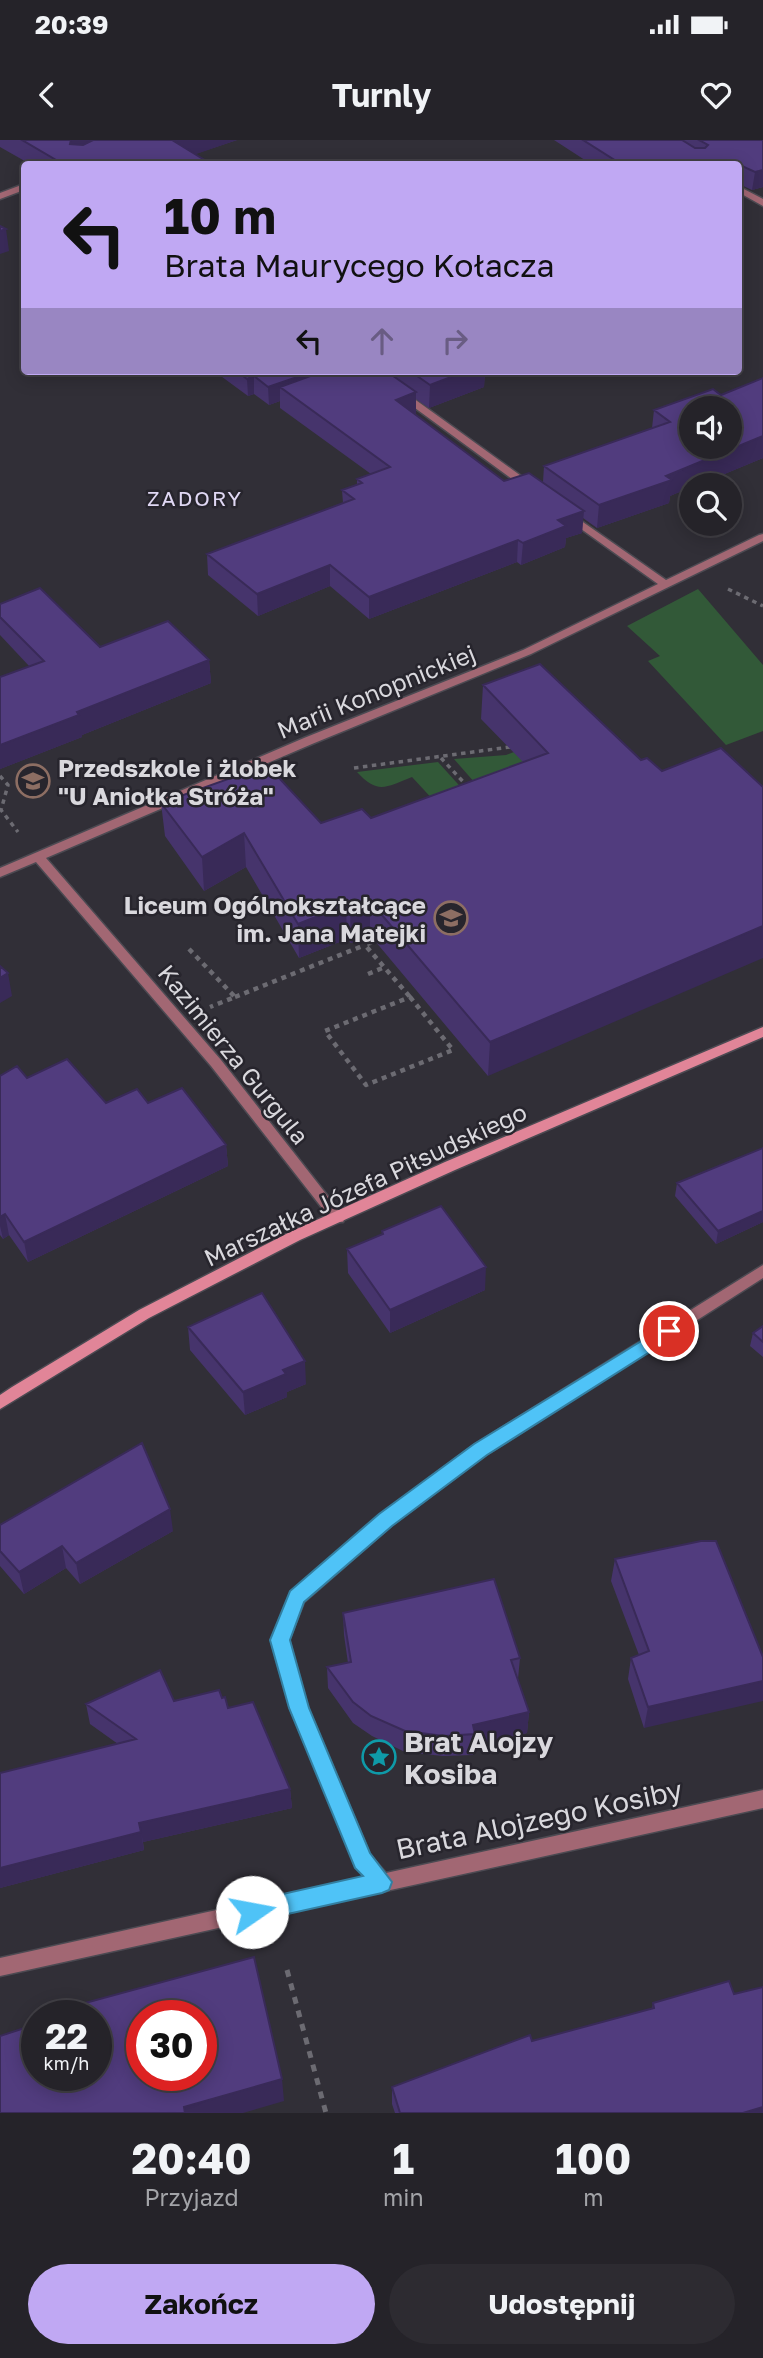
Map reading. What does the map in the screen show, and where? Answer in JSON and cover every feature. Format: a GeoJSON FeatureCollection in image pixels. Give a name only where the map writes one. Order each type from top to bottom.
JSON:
{"type":"FeatureCollection","features":[{"type":"Feature","properties":{"kind":"main road","name":"Marszałka Józefa Piłsudskiego"},"geometry":{"type":"LineString","coordinates":[[0,1403],[144,1314],[254,1257],[763,1032]]}},
{"type":"Feature","properties":{"kind":"street"},"geometry":{"type":"LineString","coordinates":[[0,196],[21,188]]}},
{"type":"Feature","properties":{"kind":"street"},"geometry":{"type":"LineString","coordinates":[[742,190],[763,203]]}},
{"type":"Feature","properties":{"kind":"street"},"geometry":{"type":"LineString","coordinates":[[391,388],[541,495]]}},
{"type":"Feature","properties":{"kind":"street"},"geometry":{"type":"LineString","coordinates":[[552,503],[666,585]]}},
{"type":"Feature","properties":{"kind":"street","name":"Marii Konopnickiej"},"geometry":{"type":"LineString","coordinates":[[0,873],[527,652],[763,537]]}},
{"type":"Feature","properties":{"kind":"street"},"geometry":{"type":"LineString","coordinates":[[0,861],[38,856]]}},
{"type":"Feature","properties":{"kind":"street","name":"Kazimierza Gurgula"},"geometry":{"type":"LineString","coordinates":[[38,856],[216,1063],[338,1218]]}},
{"type":"Feature","properties":{"kind":"street"},"geometry":{"type":"LineString","coordinates":[[382,1882],[363,1860],[299,1708],[280,1640],[297,1597],[386,1520],[480,1450],[763,1271]]}},
{"type":"Feature","properties":{"kind":"street","name":"Brata Alojzego Kosiby"},"geometry":{"type":"LineString","coordinates":[[0,1967],[763,1799]]}},
{"type":"Feature","properties":{"kind":"path"},"geometry":{"type":"LineString","coordinates":[[726,588],[763,606]]}},
{"type":"Feature","properties":{"kind":"path"},"geometry":{"type":"LineString","coordinates":[[354,768],[510,747]]}},
{"type":"Feature","properties":{"kind":"path"},"geometry":{"type":"LineString","coordinates":[[440,757],[469,788]]}},
{"type":"Feature","properties":{"kind":"path"},"geometry":{"type":"LineString","coordinates":[[0,776],[8,785],[1,810],[20,834]]}},
{"type":"Feature","properties":{"kind":"path"},"geometry":{"type":"LineString","coordinates":[[199,1011],[385,937]]}},
{"type":"Feature","properties":{"kind":"path"},"geometry":{"type":"LineString","coordinates":[[365,945],[385,967],[453,1049],[366,1085],[325,1031],[410,998]]}},
{"type":"Feature","properties":{"kind":"path"},"geometry":{"type":"LineString","coordinates":[[189,949],[235,997]]}},
{"type":"Feature","properties":{"kind":"path"},"geometry":{"type":"LineString","coordinates":[[368,974],[385,967]]}},
{"type":"Feature","properties":{"kind":"path"},"geometry":{"type":"LineString","coordinates":[[286,1970],[326,2113]]}},
{"type":"Feature","properties":{"kind":"green space"},"geometry":{"type":"Polygon","coordinates":[[[698,589],[763,665],[763,731],[726,745],[648,661],[660,656],[627,626],[698,589]]]}},
{"type":"Feature","properties":{"kind":"green space"},"geometry":{"type":"Polygon","coordinates":[[[514,752],[533,770],[489,799],[454,759],[506,755],[514,752]]]}},
{"type":"Feature","properties":{"kind":"green space"},"geometry":{"type":"Polygon","coordinates":[[[438,762],[476,804],[449,817],[412,777],[383,787],[371,784],[357,772],[438,762]]]}},
{"type":"Feature","properties":{"kind":"building"},"geometry":{"type":"Polygon","coordinates":[[[22,140],[71,140],[70,144],[83,145],[93,140],[172,140],[206,161],[58,161],[22,140]]]}},
{"type":"Feature","properties":{"kind":"building"},"geometry":{"type":"Polygon","coordinates":[[[583,140],[682,140],[695,148],[705,148],[708,145],[699,140],[763,140],[763,170],[755,172],[742,166],[742,161],[616,161],[583,140]]]}},
{"type":"Feature","properties":{"kind":"building"},"geometry":{"type":"Polygon","coordinates":[[[242,375],[303,375],[268,387],[254,376],[247,379],[242,375]]]}},
{"type":"Feature","properties":{"kind":"building"},"geometry":{"type":"Polygon","coordinates":[[[313,375],[392,375],[416,392],[396,400],[504,481],[529,473],[584,511],[558,520],[566,526],[523,543],[518,540],[369,597],[330,565],[257,594],[207,554],[354,499],[342,490],[362,483],[357,479],[390,467],[280,387],[313,375]]]}},
{"type":"Feature","properties":{"kind":"building"},"geometry":{"type":"Polygon","coordinates":[[[416,375],[456,375],[430,385],[416,375]]]}},
{"type":"Feature","properties":{"kind":"building"},"geometry":{"type":"Polygon","coordinates":[[[763,378],[763,436],[742,445],[742,396],[693,396],[713,389],[721,395],[763,378]]]}},
{"type":"Feature","properties":{"kind":"building"},"geometry":{"type":"Polygon","coordinates":[[[679,401],[679,459],[707,459],[666,476],[672,480],[599,505],[544,466],[670,422],[654,410],[679,401]]]}},
{"type":"Feature","properties":{"kind":"building"},"geometry":{"type":"Polygon","coordinates":[[[40,588],[100,647],[168,621],[209,660],[0,745],[0,677],[44,661],[0,617],[0,604],[40,588]]]}},
{"type":"Feature","properties":{"kind":"building"},"geometry":{"type":"Polygon","coordinates":[[[540,664],[641,760],[647,758],[662,771],[721,748],[763,787],[763,926],[490,1042],[370,901],[350,909],[346,905],[298,924],[244,833],[202,857],[161,803],[267,765],[321,823],[362,809],[371,818],[548,753],[483,685],[540,664]]]}},
{"type":"Feature","properties":{"kind":"building"},"geometry":{"type":"Polygon","coordinates":[[[0,966],[8,973],[0,978],[0,966]]]}},
{"type":"Feature","properties":{"kind":"building"},"geometry":{"type":"Polygon","coordinates":[[[67,1059],[106,1103],[137,1089],[148,1103],[182,1088],[226,1145],[24,1242],[5,1214],[0,1217],[0,1076],[17,1066],[27,1078],[67,1059]]]}},
{"type":"Feature","properties":{"kind":"building"},"geometry":{"type":"Polygon","coordinates":[[[763,1148],[763,1211],[718,1231],[677,1183],[763,1148]]]}},
{"type":"Feature","properties":{"kind":"building"},"geometry":{"type":"Polygon","coordinates":[[[441,1206],[486,1267],[390,1310],[347,1249],[441,1206]]]}},
{"type":"Feature","properties":{"kind":"building"},"geometry":{"type":"Polygon","coordinates":[[[262,1293],[305,1361],[283,1370],[286,1374],[243,1392],[188,1327],[262,1293]]]}},
{"type":"Feature","properties":{"kind":"building"},"geometry":{"type":"Polygon","coordinates":[[[763,1326],[763,1342],[753,1333],[763,1326]]]}},
{"type":"Feature","properties":{"kind":"building"},"geometry":{"type":"Polygon","coordinates":[[[142,1443],[170,1509],[76,1563],[62,1546],[19,1572],[0,1551],[0,1525],[142,1443]]]}},
{"type":"Feature","properties":{"kind":"building"},"geometry":{"type":"Polygon","coordinates":[[[701,1541],[716,1541],[763,1657],[763,1681],[648,1707],[631,1658],[649,1651],[615,1559],[701,1541]]]}},
{"type":"Feature","properties":{"kind":"building"},"geometry":{"type":"Polygon","coordinates":[[[494,1579],[520,1658],[511,1660],[529,1712],[473,1725],[475,1734],[444,1736],[405,1731],[371,1716],[353,1702],[327,1667],[351,1662],[343,1613],[494,1579]]]}},
{"type":"Feature","properties":{"kind":"building"},"geometry":{"type":"Polygon","coordinates":[[[160,1670],[174,1701],[219,1690],[222,1698],[225,1697],[228,1708],[253,1702],[290,1789],[139,1823],[141,1832],[0,1868],[0,1773],[136,1739],[86,1704],[160,1670]]]}},
{"type":"Feature","properties":{"kind":"building"},"geometry":{"type":"Polygon","coordinates":[[[254,1957],[282,2079],[184,2107],[185,2113],[0,2113],[0,2036],[21,2029],[21,2091],[112,2091],[112,2000],[96,2000],[254,1957]]]}},
{"type":"Feature","properties":{"kind":"building"},"geometry":{"type":"Polygon","coordinates":[[[729,1981],[734,1994],[763,1987],[763,2107],[743,2113],[400,2113],[392,2087],[530,2035],[532,2041],[654,2008],[653,2003],[729,1981]]]}},
{"type":"Feature","properties":{"kind":"place","name":"Przedszkole i żlobek \"U Aniołka Stróża\""},"geometry":{"type":"Point","coordinates":[33,781]}},
{"type":"Feature","properties":{"kind":"place","name":"Liceum Ogólnokształcące im. Jana Matejki"},"geometry":{"type":"Point","coordinates":[451,918]}},
{"type":"Feature","properties":{"kind":"place","name":"Brat Alojzy Kosiba"},"geometry":{"type":"Point","coordinates":[379,1757]}},
{"type":"Feature","properties":{"kind":"district","name":"ZADORY"},"geometry":{"type":"Point","coordinates":[195,498]}},
{"type":"Feature","properties":{"kind":"route"},"geometry":{"type":"LineString","coordinates":[[252,1912],[382,1882],[363,1860],[299,1708],[280,1640],[297,1597],[386,1520],[480,1450],[669,1331]]}}]}
